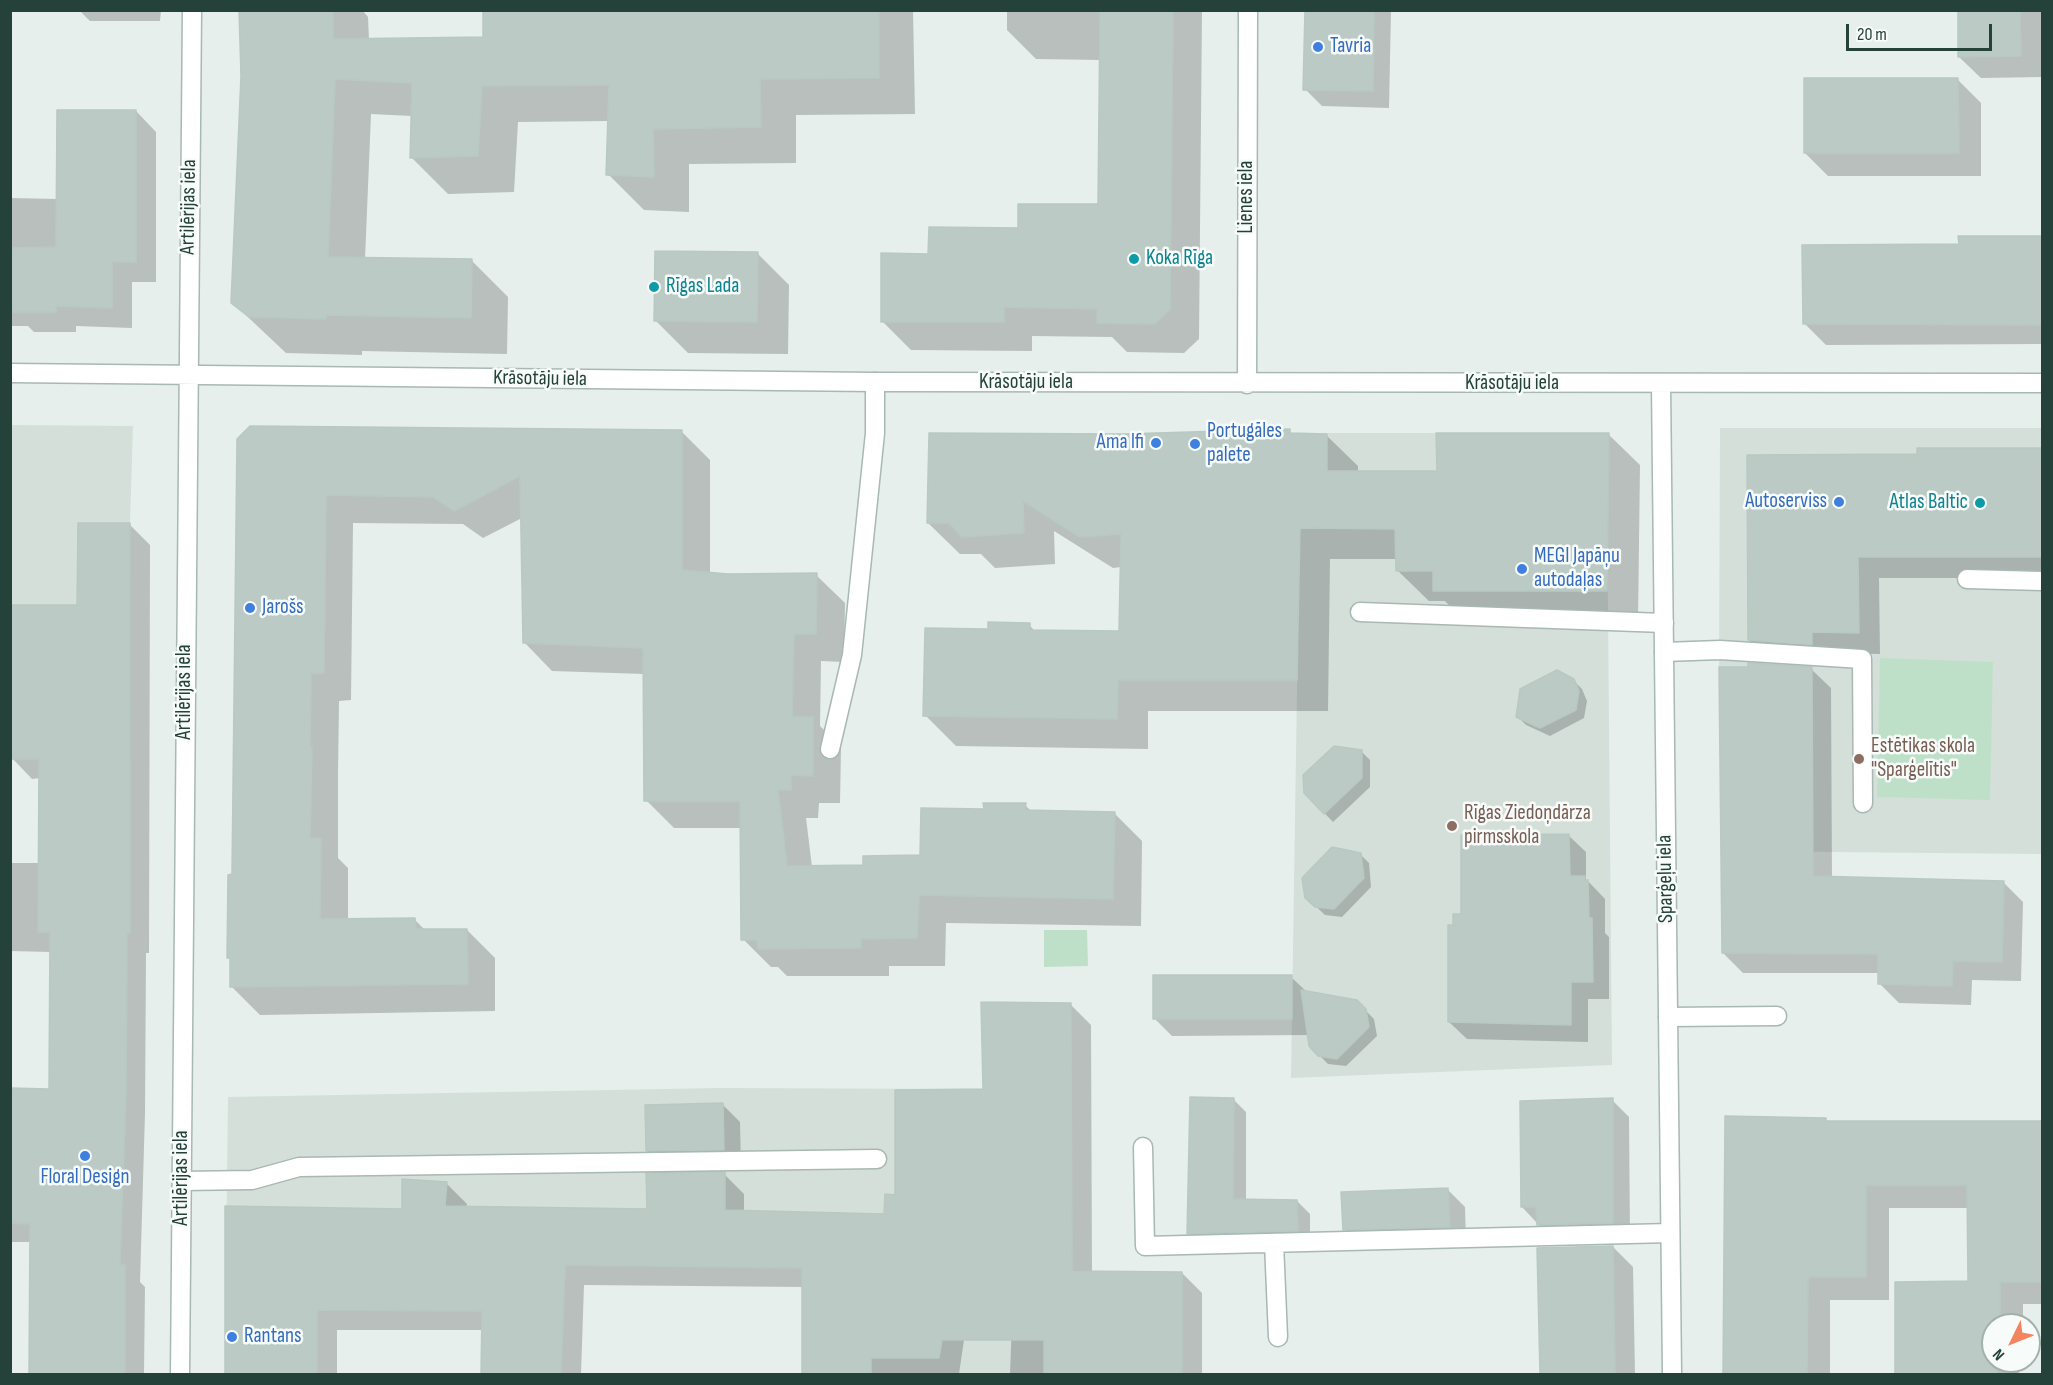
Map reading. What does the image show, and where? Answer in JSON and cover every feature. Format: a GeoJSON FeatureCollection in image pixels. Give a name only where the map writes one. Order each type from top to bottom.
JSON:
{"type":"FeatureCollection","features":[{"type":"Feature","properties":{"kind":"street","name":"Artilērijas iela"},"geometry":{"type":"LineString","coordinates":[[180,1374],[192,10]]}},
{"type":"Feature","properties":{"kind":"street","name":"Lienes iela"},"geometry":{"type":"LineString","coordinates":[[1246,384],[1248,10]]}},
{"type":"Feature","properties":{"kind":"street","name":"Krāsotāju iela"},"geometry":{"type":"LineString","coordinates":[[10,373],[1246,384],[2043,383]]}},
{"type":"Feature","properties":{"kind":"street"},"geometry":{"type":"LineString","coordinates":[[830,749],[852,655],[875,434],[875,382]]}},
{"type":"Feature","properties":{"kind":"street","name":"Sparģeļu iela"},"geometry":{"type":"LineString","coordinates":[[1661,384],[1672,1374]]}},
{"type":"Feature","properties":{"kind":"street"},"geometry":{"type":"LineString","coordinates":[[1967,579],[2043,582]]}},
{"type":"Feature","properties":{"kind":"street"},"geometry":{"type":"LineString","coordinates":[[1360,612],[1664,623]]}},
{"type":"Feature","properties":{"kind":"street"},"geometry":{"type":"LineString","coordinates":[[1664,652],[1720,650],[1862,659],[1863,803]]}},
{"type":"Feature","properties":{"kind":"street"},"geometry":{"type":"LineString","coordinates":[[1668,1017],[1777,1016]]}},
{"type":"Feature","properties":{"kind":"street"},"geometry":{"type":"LineString","coordinates":[[1143,1147],[1145,1246],[1670,1233]]}},
{"type":"Feature","properties":{"kind":"street"},"geometry":{"type":"LineString","coordinates":[[182,1181],[252,1180],[299,1167],[877,1159]]}},
{"type":"Feature","properties":{"kind":"street"},"geometry":{"type":"LineString","coordinates":[[1274,1243],[1278,1337]]}},
{"type":"Feature","properties":{"kind":"shaded area"},"geometry":{"type":"Polygon","coordinates":[[[11,425],[133,426],[130,523],[131,759],[11,759],[11,425]]]}},
{"type":"Feature","properties":{"kind":"shaded area"},"geometry":{"type":"Polygon","coordinates":[[[1720,428],[2042,428],[2042,854],[1722,851],[1719,667],[1720,428]]]}},
{"type":"Feature","properties":{"kind":"shaded area","name":"Rīgas Ziedoņdārza pirmsskola"},"geometry":{"type":"Polygon","coordinates":[[[1301,433],[1488,433],[1489,440],[1556,440],[1556,433],[1609,433],[1607,497],[1612,1065],[1291,1078],[1301,433]]]}},
{"type":"Feature","properties":{"kind":"shaded area"},"geometry":{"type":"Polygon","coordinates":[[[720,1088],[958,1089],[957,1269],[1182,1272],[1182,1374],[802,1374],[802,1268],[317,1263],[226,1265],[228,1097],[720,1088]]]}},
{"type":"Feature","properties":{"kind":"green space"},"geometry":{"type":"Polygon","coordinates":[[[1880,658],[1993,662],[1990,800],[1877,797],[1880,658]]]}},
{"type":"Feature","properties":{"kind":"green space"},"geometry":{"type":"Polygon","coordinates":[[[1044,930],[1087,930],[1088,966],[1044,967],[1044,930]]]}},
{"type":"Feature","properties":{"kind":"building"},"geometry":{"type":"Polygon","coordinates":[[[239,10],[333,10],[333,39],[483,37],[483,10],[879,10],[879,78],[760,79],[761,127],[653,129],[654,177],[606,175],[609,85],[482,86],[478,156],[410,158],[412,83],[335,79],[328,257],[472,259],[471,318],[326,315],[326,319],[249,317],[231,303],[241,76],[239,10]]]}},
{"type":"Feature","properties":{"kind":"building"},"geometry":{"type":"Polygon","coordinates":[[[1100,10],[1173,10],[1170,309],[1155,324],[1097,323],[1097,309],[1004,307],[1004,322],[881,322],[881,253],[928,254],[929,227],[1018,228],[1018,204],[1098,204],[1100,10]]]}},
{"type":"Feature","properties":{"kind":"building"},"geometry":{"type":"Polygon","coordinates":[[[1305,10],[1374,10],[1373,91],[1303,90],[1305,10]]]}},
{"type":"Feature","properties":{"kind":"building"},"geometry":{"type":"Polygon","coordinates":[[[1958,10],[2020,10],[2021,56],[1958,57],[1958,10]]]}},
{"type":"Feature","properties":{"kind":"building"},"geometry":{"type":"Polygon","coordinates":[[[1804,78],[1958,78],[1959,153],[1804,153],[1804,78]]]}},
{"type":"Feature","properties":{"kind":"building"},"geometry":{"type":"Polygon","coordinates":[[[57,110],[136,110],[136,262],[112,262],[112,308],[56,306],[56,312],[12,312],[12,248],[56,247],[57,110]]]}},
{"type":"Feature","properties":{"kind":"building"},"geometry":{"type":"Polygon","coordinates":[[[1958,236],[2043,236],[2043,325],[1803,324],[1802,245],[1959,244],[1958,236]]]}},
{"type":"Feature","properties":{"kind":"building"},"geometry":{"type":"Polygon","coordinates":[[[655,251],[758,252],[757,322],[654,321],[655,251]]]}},
{"type":"Feature","properties":{"kind":"building"},"geometry":{"type":"Polygon","coordinates":[[[250,426],[682,430],[682,570],[728,574],[817,573],[816,634],[794,634],[792,717],[813,717],[813,776],[791,775],[791,790],[778,790],[787,866],[863,865],[863,856],[920,855],[921,808],[984,809],[983,803],[1026,803],[1025,810],[1115,812],[1113,899],[919,895],[917,938],[861,939],[861,948],[758,949],[757,940],[741,940],[740,801],[644,801],[643,648],[523,643],[520,476],[454,511],[433,497],[326,495],[324,673],[311,673],[310,839],[321,838],[320,919],[415,918],[416,929],[467,929],[468,984],[230,987],[230,958],[227,958],[228,875],[232,874],[237,439],[250,426]]]}},
{"type":"Feature","properties":{"kind":"building"},"geometry":{"type":"Polygon","coordinates":[[[1290,429],[1290,433],[1327,434],[1327,471],[1437,471],[1436,433],[1609,433],[1607,591],[1433,591],[1433,571],[1396,571],[1395,529],[1300,528],[1297,680],[1118,680],[1117,719],[923,716],[925,628],[988,629],[988,622],[1030,623],[1030,630],[1119,631],[1121,534],[1080,537],[1023,501],[1024,533],[962,537],[949,523],[927,523],[929,433],[1123,434],[1290,429]]]}},
{"type":"Feature","properties":{"kind":"building"},"geometry":{"type":"Polygon","coordinates":[[[1917,448],[2043,448],[2043,557],[1858,557],[1859,633],[1812,632],[1812,645],[1748,640],[1747,455],[1917,454],[1917,448]]]}},
{"type":"Feature","properties":{"kind":"building"},"geometry":{"type":"Polygon","coordinates":[[[78,523],[130,523],[130,933],[127,933],[126,1092],[120,1265],[125,1265],[125,1374],[29,1374],[30,1224],[10,1223],[10,1088],[49,1089],[50,932],[38,932],[39,759],[10,759],[10,605],[77,605],[78,523]]]}},
{"type":"Feature","properties":{"kind":"building"},"geometry":{"type":"Polygon","coordinates":[[[1748,663],[1812,667],[1813,876],[2004,881],[2002,962],[1953,961],[1952,986],[1878,984],[1878,954],[1722,953],[1719,667],[1748,667],[1748,663]]]}},
{"type":"Feature","properties":{"kind":"building"},"geometry":{"type":"Polygon","coordinates":[[[1557,670],[1574,679],[1579,691],[1576,710],[1540,728],[1516,717],[1520,689],[1557,670]]]}},
{"type":"Feature","properties":{"kind":"building"},"geometry":{"type":"Polygon","coordinates":[[[1334,746],[1362,750],[1362,778],[1324,814],[1304,793],[1303,775],[1334,746]]]}},
{"type":"Feature","properties":{"kind":"building"},"geometry":{"type":"Polygon","coordinates":[[[1569,834],[1570,876],[1585,876],[1585,880],[1588,880],[1589,918],[1592,918],[1593,982],[1571,982],[1571,1025],[1448,1022],[1448,925],[1453,925],[1453,914],[1461,914],[1461,835],[1569,834]]]}},
{"type":"Feature","properties":{"kind":"building"},"geometry":{"type":"Polygon","coordinates":[[[1332,847],[1361,853],[1364,878],[1334,909],[1315,907],[1305,898],[1302,878],[1332,847]]]}},
{"type":"Feature","properties":{"kind":"building"},"geometry":{"type":"Polygon","coordinates":[[[1153,975],[1292,975],[1292,1019],[1153,1019],[1153,975]]]}},
{"type":"Feature","properties":{"kind":"building"},"geometry":{"type":"Polygon","coordinates":[[[1301,990],[1357,1000],[1366,1009],[1369,1027],[1337,1059],[1318,1056],[1309,1046],[1301,990]]]}},
{"type":"Feature","properties":{"kind":"building"},"geometry":{"type":"Polygon","coordinates":[[[981,1002],[1071,1003],[1072,1271],[1182,1272],[1182,1374],[1044,1374],[1044,1340],[942,1340],[939,1358],[871,1358],[871,1374],[802,1374],[802,1268],[565,1265],[561,1374],[481,1374],[482,1311],[317,1310],[317,1374],[225,1374],[225,1206],[402,1209],[402,1179],[447,1182],[445,1206],[647,1209],[646,1173],[725,1172],[725,1210],[884,1214],[885,1194],[895,1195],[895,1090],[983,1089],[981,1002]]]}},
{"type":"Feature","properties":{"kind":"building"},"geometry":{"type":"Polygon","coordinates":[[[1190,1097],[1234,1098],[1233,1199],[1297,1200],[1298,1231],[1187,1234],[1190,1097]]]}},
{"type":"Feature","properties":{"kind":"building"},"geometry":{"type":"Polygon","coordinates":[[[1613,1098],[1613,1223],[1537,1225],[1536,1207],[1521,1207],[1520,1101],[1613,1098]]]}},
{"type":"Feature","properties":{"kind":"building"},"geometry":{"type":"Polygon","coordinates":[[[723,1103],[724,1150],[646,1151],[645,1105],[723,1103]]]}},
{"type":"Feature","properties":{"kind":"building"},"geometry":{"type":"Polygon","coordinates":[[[1725,1116],[1826,1118],[1826,1121],[2043,1121],[2043,1282],[2000,1282],[2000,1313],[1981,1313],[1981,1373],[1997,1374],[1895,1374],[1895,1282],[1968,1281],[1967,1185],[1866,1185],[1866,1277],[1808,1277],[1807,1374],[1723,1374],[1725,1116]]]}},
{"type":"Feature","properties":{"kind":"building"},"geometry":{"type":"Polygon","coordinates":[[[1448,1188],[1450,1227],[1343,1230],[1341,1192],[1448,1188]]]}},
{"type":"Feature","properties":{"kind":"building"},"geometry":{"type":"Polygon","coordinates":[[[1613,1246],[1615,1374],[1540,1374],[1537,1248],[1613,1246]]]}},
{"type":"Feature","properties":{"kind":"place","name":"Tavria"},"geometry":{"type":"Point","coordinates":[1318,47]}},
{"type":"Feature","properties":{"kind":"place","name":"Koka Rīga"},"geometry":{"type":"Point","coordinates":[1134,259]}},
{"type":"Feature","properties":{"kind":"place","name":"Rīgas Lada"},"geometry":{"type":"Point","coordinates":[654,287]}},
{"type":"Feature","properties":{"kind":"place","name":"Ama lfi"},"geometry":{"type":"Point","coordinates":[1156,443]}},
{"type":"Feature","properties":{"kind":"place","name":"Portugāles palete"},"geometry":{"type":"Point","coordinates":[1195,444]}},
{"type":"Feature","properties":{"kind":"place","name":"Autoserviss"},"geometry":{"type":"Point","coordinates":[1839,502]}},
{"type":"Feature","properties":{"kind":"place","name":"Atlas Baltic"},"geometry":{"type":"Point","coordinates":[1980,503]}},
{"type":"Feature","properties":{"kind":"place","name":"MEGI Japāņu autodaļas"},"geometry":{"type":"Point","coordinates":[1522,569]}},
{"type":"Feature","properties":{"kind":"place","name":"Jarošs"},"geometry":{"type":"Point","coordinates":[250,608]}},
{"type":"Feature","properties":{"kind":"place","name":"Estētikas skola \"Sparģelītis\""},"geometry":{"type":"Point","coordinates":[1859,759]}},
{"type":"Feature","properties":{"kind":"place","name":"Rīgas Ziedoņdārza pirmsskola"},"geometry":{"type":"Point","coordinates":[1452,826]}},
{"type":"Feature","properties":{"kind":"place","name":"Floral Design"},"geometry":{"type":"Point","coordinates":[85,1156]}},
{"type":"Feature","properties":{"kind":"place","name":"Rantans"},"geometry":{"type":"Point","coordinates":[232,1337]}}]}
